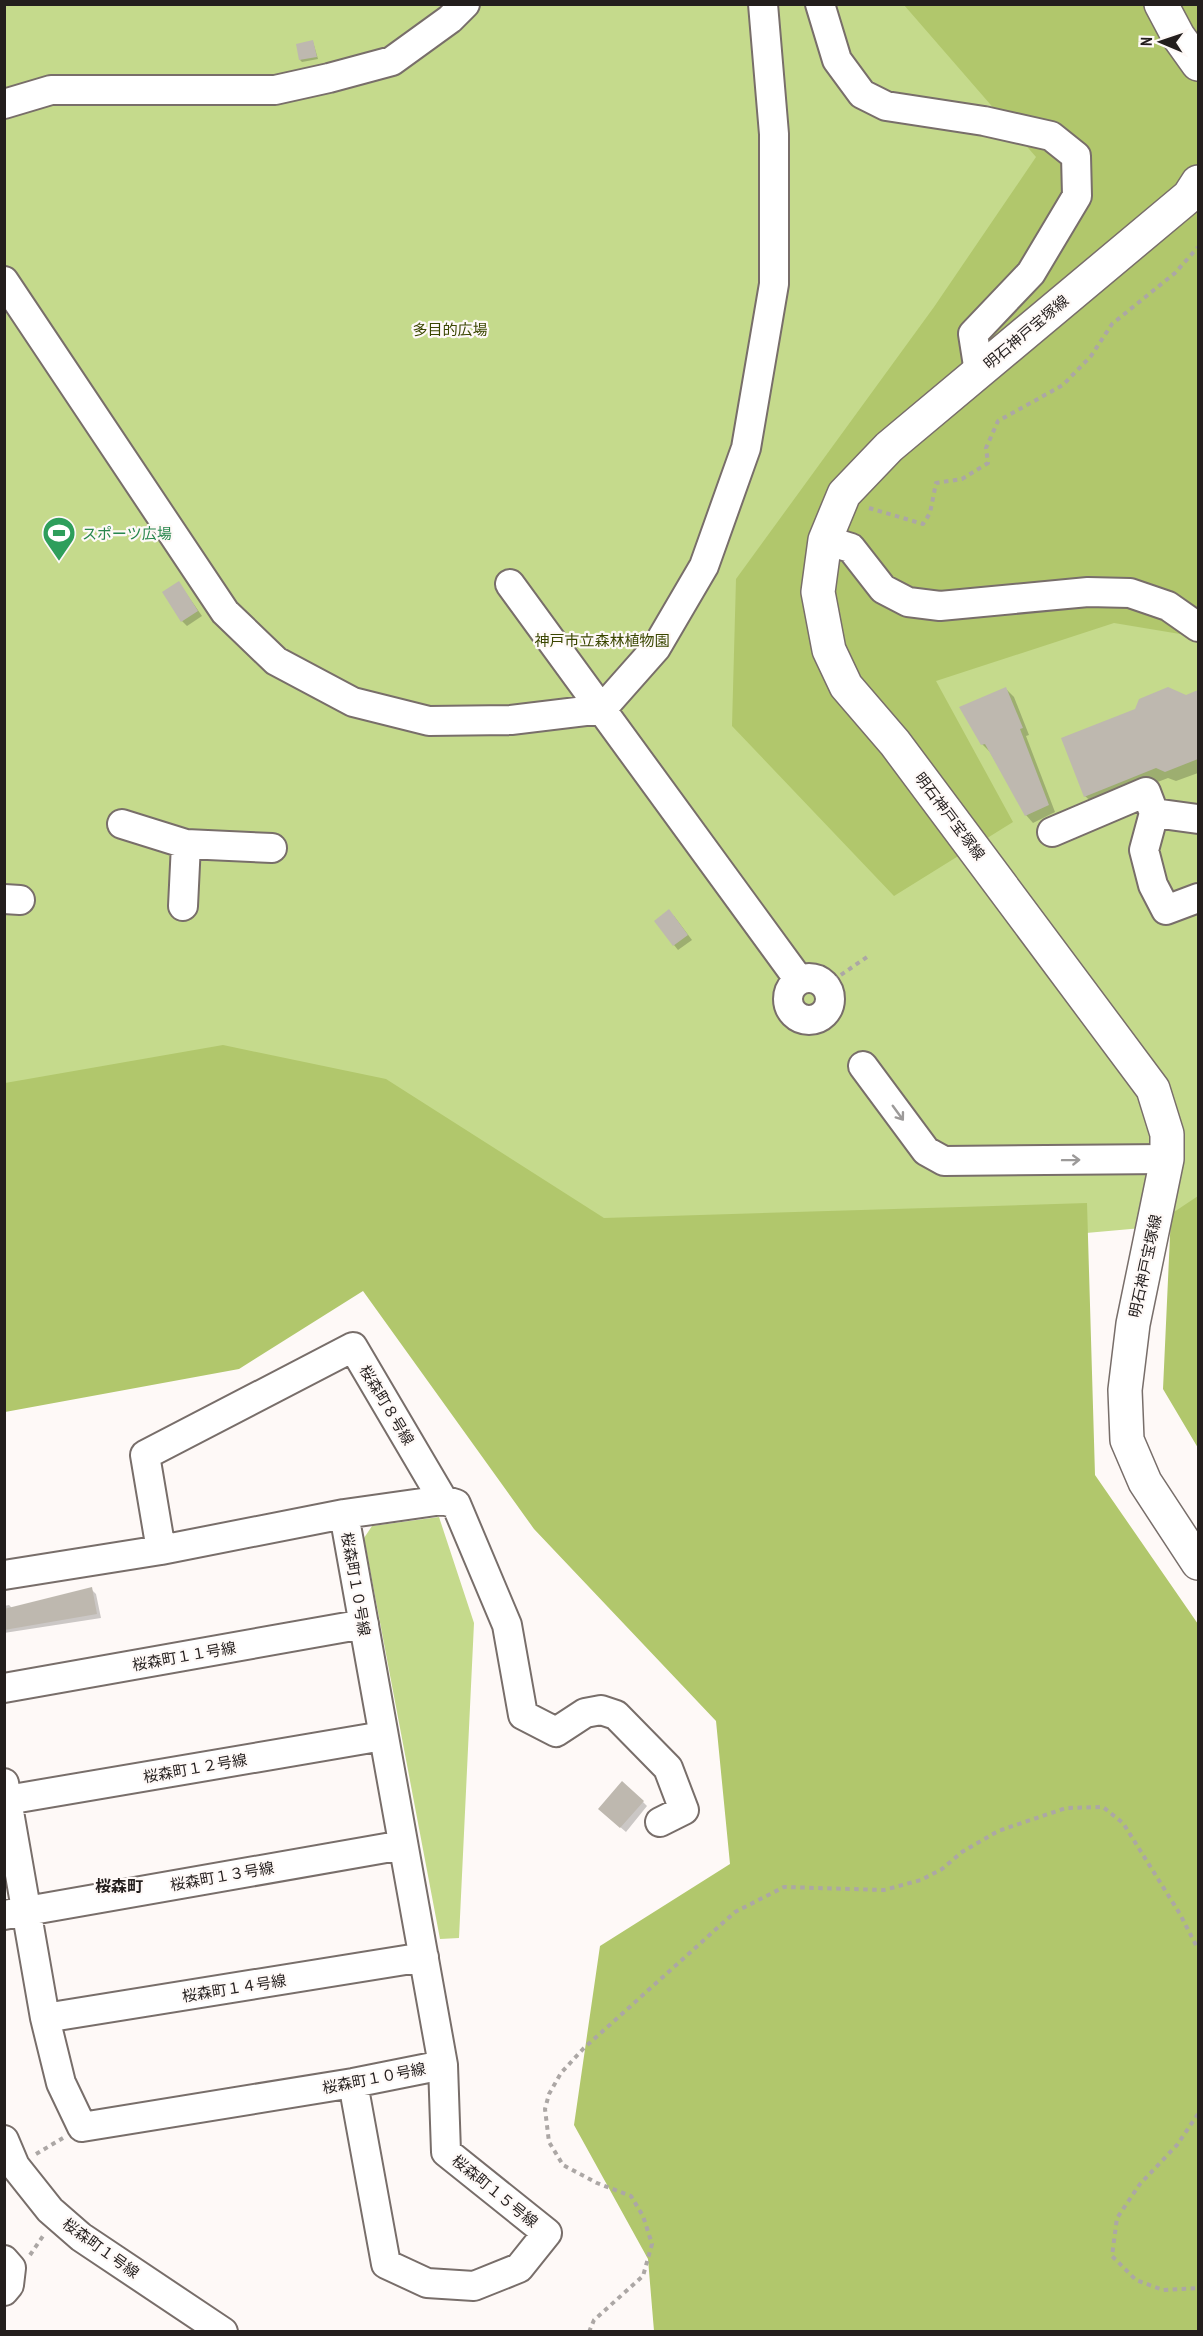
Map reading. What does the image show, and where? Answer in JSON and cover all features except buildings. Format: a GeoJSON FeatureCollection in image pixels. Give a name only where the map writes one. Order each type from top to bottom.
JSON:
{"type":"FeatureCollection","features":[{"type":"Feature","properties":{"kind":"main road"},"geometry":{"type":"LineString","coordinates":[[1161,4],[1178,36],[1198,64]]}},
{"type":"Feature","properties":{"kind":"main road","name":"明石神戸宝塚線"},"geometry":{"type":"LineString","coordinates":[[1198,182],[1189,196],[889,447],[844,494],[825,540],[818,592],[829,650],[846,686],[895,743],[1154,1089],[1167,1134],[1167,1159],[1133,1324],[1125,1390],[1126,1440],[1144,1482],[1198,1563]]}},
{"type":"Feature","properties":{"kind":"street"},"geometry":{"type":"LineString","coordinates":[[4,104],[51,90],[275,90],[392,61],[450,19],[465,4]]}},
{"type":"Feature","properties":{"kind":"street"},"geometry":{"type":"LineString","coordinates":[[4,281],[225,612],[276,660],[353,702],[429,721],[511,720],[602,709],[656,648],[704,567],[746,448],[774,284],[774,134],[763,4]]}},
{"type":"Feature","properties":{"kind":"street"},"geometry":{"type":"LineString","coordinates":[[820,4],[837,60],[862,94],[886,106],[984,121],[1051,136],[1076,156],[1077,196],[1031,273],[973,334],[979,372]]}},
{"type":"Feature","properties":{"kind":"street"},"geometry":{"type":"LineString","coordinates":[[825,540],[851,549],[883,589],[908,602],[940,606],[1088,592],[1130,593],[1168,606],[1198,627]]}},
{"type":"Feature","properties":{"kind":"street"},"geometry":{"type":"LineString","coordinates":[[510,584],[602,709],[812,983]]}},
{"type":"Feature","properties":{"kind":"street"},"geometry":{"type":"LineString","coordinates":[[1052,832],[1146,792],[1154,813],[1144,850],[1153,885],[1166,910],[1198,898]]}},
{"type":"Feature","properties":{"kind":"street"},"geometry":{"type":"LineString","coordinates":[[1154,813],[1198,819]]}},
{"type":"Feature","properties":{"kind":"street"},"geometry":{"type":"LineString","coordinates":[[122,824],[186,844],[272,848]]}},
{"type":"Feature","properties":{"kind":"street"},"geometry":{"type":"LineString","coordinates":[[183,906],[186,844]]}},
{"type":"Feature","properties":{"kind":"street"},"geometry":{"type":"LineString","coordinates":[[863,1066],[926,1151],[944,1161],[1167,1159]]}},
{"type":"Feature","properties":{"kind":"street","name":"桜森町８号線"},"geometry":{"type":"LineString","coordinates":[[161,1550],[145,1455],[353,1347],[443,1500]]}},
{"type":"Feature","properties":{"kind":"street"},"geometry":{"type":"LineString","coordinates":[[4,1575],[161,1550],[344,1514],[443,1500],[456,1504],[507,1625],[523,1715],[556,1732],[585,1713],[602,1710],[616,1715],[669,1768],[684,1810],[660,1822]]}},
{"type":"Feature","properties":{"kind":"street","name":"桜森町１０号線"},"geometry":{"type":"LineString","coordinates":[[81,2127],[353,2083],[443,2065],[344,1514]]}},
{"type":"Feature","properties":{"kind":"street","name":"桜森町１１号線"},"geometry":{"type":"LineString","coordinates":[[4,1688],[364,1624]]}},
{"type":"Feature","properties":{"kind":"street","name":"桜森町１２号線"},"geometry":{"type":"LineString","coordinates":[[6,1792],[383,1736]]}},
{"type":"Feature","properties":{"kind":"street"},"geometry":{"type":"LineString","coordinates":[[6,1792],[16,1912],[61,2083],[81,2127]]}},
{"type":"Feature","properties":{"kind":"street","name":"桜森町１３号線"},"geometry":{"type":"LineString","coordinates":[[16,1912],[403,1845]]}},
{"type":"Feature","properties":{"kind":"street","name":"桜森町１４号線"},"geometry":{"type":"LineString","coordinates":[[45,2018],[424,1957]]}},
{"type":"Feature","properties":{"kind":"street","name":"桜森町１５号線"},"geometry":{"type":"LineString","coordinates":[[353,2083],[386,2264],[427,2283],[474,2286],[519,2268],[547,2233],[446,2152],[443,2065]]}},
{"type":"Feature","properties":{"kind":"street","name":"桜森町１号線"},"geometry":{"type":"LineString","coordinates":[[8,2158],[50,2210],[81,2237],[223,2331]]}},
{"type":"Feature","properties":{"kind":"path"},"geometry":{"type":"LineString","coordinates":[[864,512],[870,507],[923,524],[930,513],[936,483],[962,479],[988,463],[986,448],[998,421],[1063,385],[1090,356],[1113,324],[1175,273],[1198,247]]}},
{"type":"Feature","properties":{"kind":"path"},"geometry":{"type":"LineString","coordinates":[[812,983],[870,955]]}},
{"type":"Feature","properties":{"kind":"path"},"geometry":{"type":"LineString","coordinates":[[589,2331],[594,2320],[643,2276],[652,2244],[643,2216],[631,2196],[597,2183],[563,2165],[549,2142],[545,2109],[549,2094],[561,2073],[584,2049],[735,1912],[784,1887],[884,1890],[921,1880],[942,1869],[962,1852],[998,1831],[1066,1808],[1103,1807],[1123,1823],[1180,1914],[1198,1949]]}},
{"type":"Feature","properties":{"kind":"path"},"geometry":{"type":"LineString","coordinates":[[1198,2114],[1178,2145],[1140,2184],[1117,2218],[1112,2256],[1136,2280],[1163,2290],[1198,2289]]}},
{"type":"Feature","properties":{"kind":"path"},"geometry":{"type":"LineString","coordinates":[[8,2158],[81,2127]]}},
{"type":"Feature","properties":{"kind":"path"},"geometry":{"type":"LineString","coordinates":[[6,2278],[58,2216]]}},
{"type":"Feature","properties":{"kind":"green space","name":"神戸市立森林植物園"},"geometry":{"type":"Polygon","coordinates":[[[4,5],[1198,5],[1198,1223],[602,1276],[5,1175],[4,5]]]}},
{"type":"Feature","properties":{"kind":"green space"},"geometry":{"type":"Polygon","coordinates":[[[904,5],[1198,5],[1198,637],[1114,623],[936,681],[1013,822],[894,896],[732,726],[736,579],[934,307],[1036,157],[904,5]]]}},
{"type":"Feature","properties":{"kind":"green space"},"geometry":{"type":"Polygon","coordinates":[[[223,1045],[386,1079],[604,1218],[1087,1203],[1095,1475],[1198,1624],[1198,2331],[654,2331],[648,2259],[574,2125],[600,1946],[730,1864],[716,1721],[534,1529],[363,1291],[239,1369],[5,1412],[5,1083],[223,1045]]]}},
{"type":"Feature","properties":{"kind":"green space"},"geometry":{"type":"Polygon","coordinates":[[[1198,1196],[1198,1448],[1163,1389],[1171,1214],[1198,1196]]]}},
{"type":"Feature","properties":{"kind":"green space"},"geometry":{"type":"Polygon","coordinates":[[[439,1517],[474,1623],[459,1938],[440,1939],[364,1538],[372,1526],[439,1517]]]}},
{"type":"Feature","properties":{"kind":"place","name":"スポーツ広場"},"geometry":{"type":"Point","coordinates":[59,562]}},
{"type":"Feature","properties":{"kind":"district","name":"桜森町"},"geometry":{"type":"Point","coordinates":[119,1886]}},
{"type":"Feature","properties":{"kind":"park label","name":"多目的広場"},"geometry":{"type":"Point","coordinates":[450,329]}}]}
